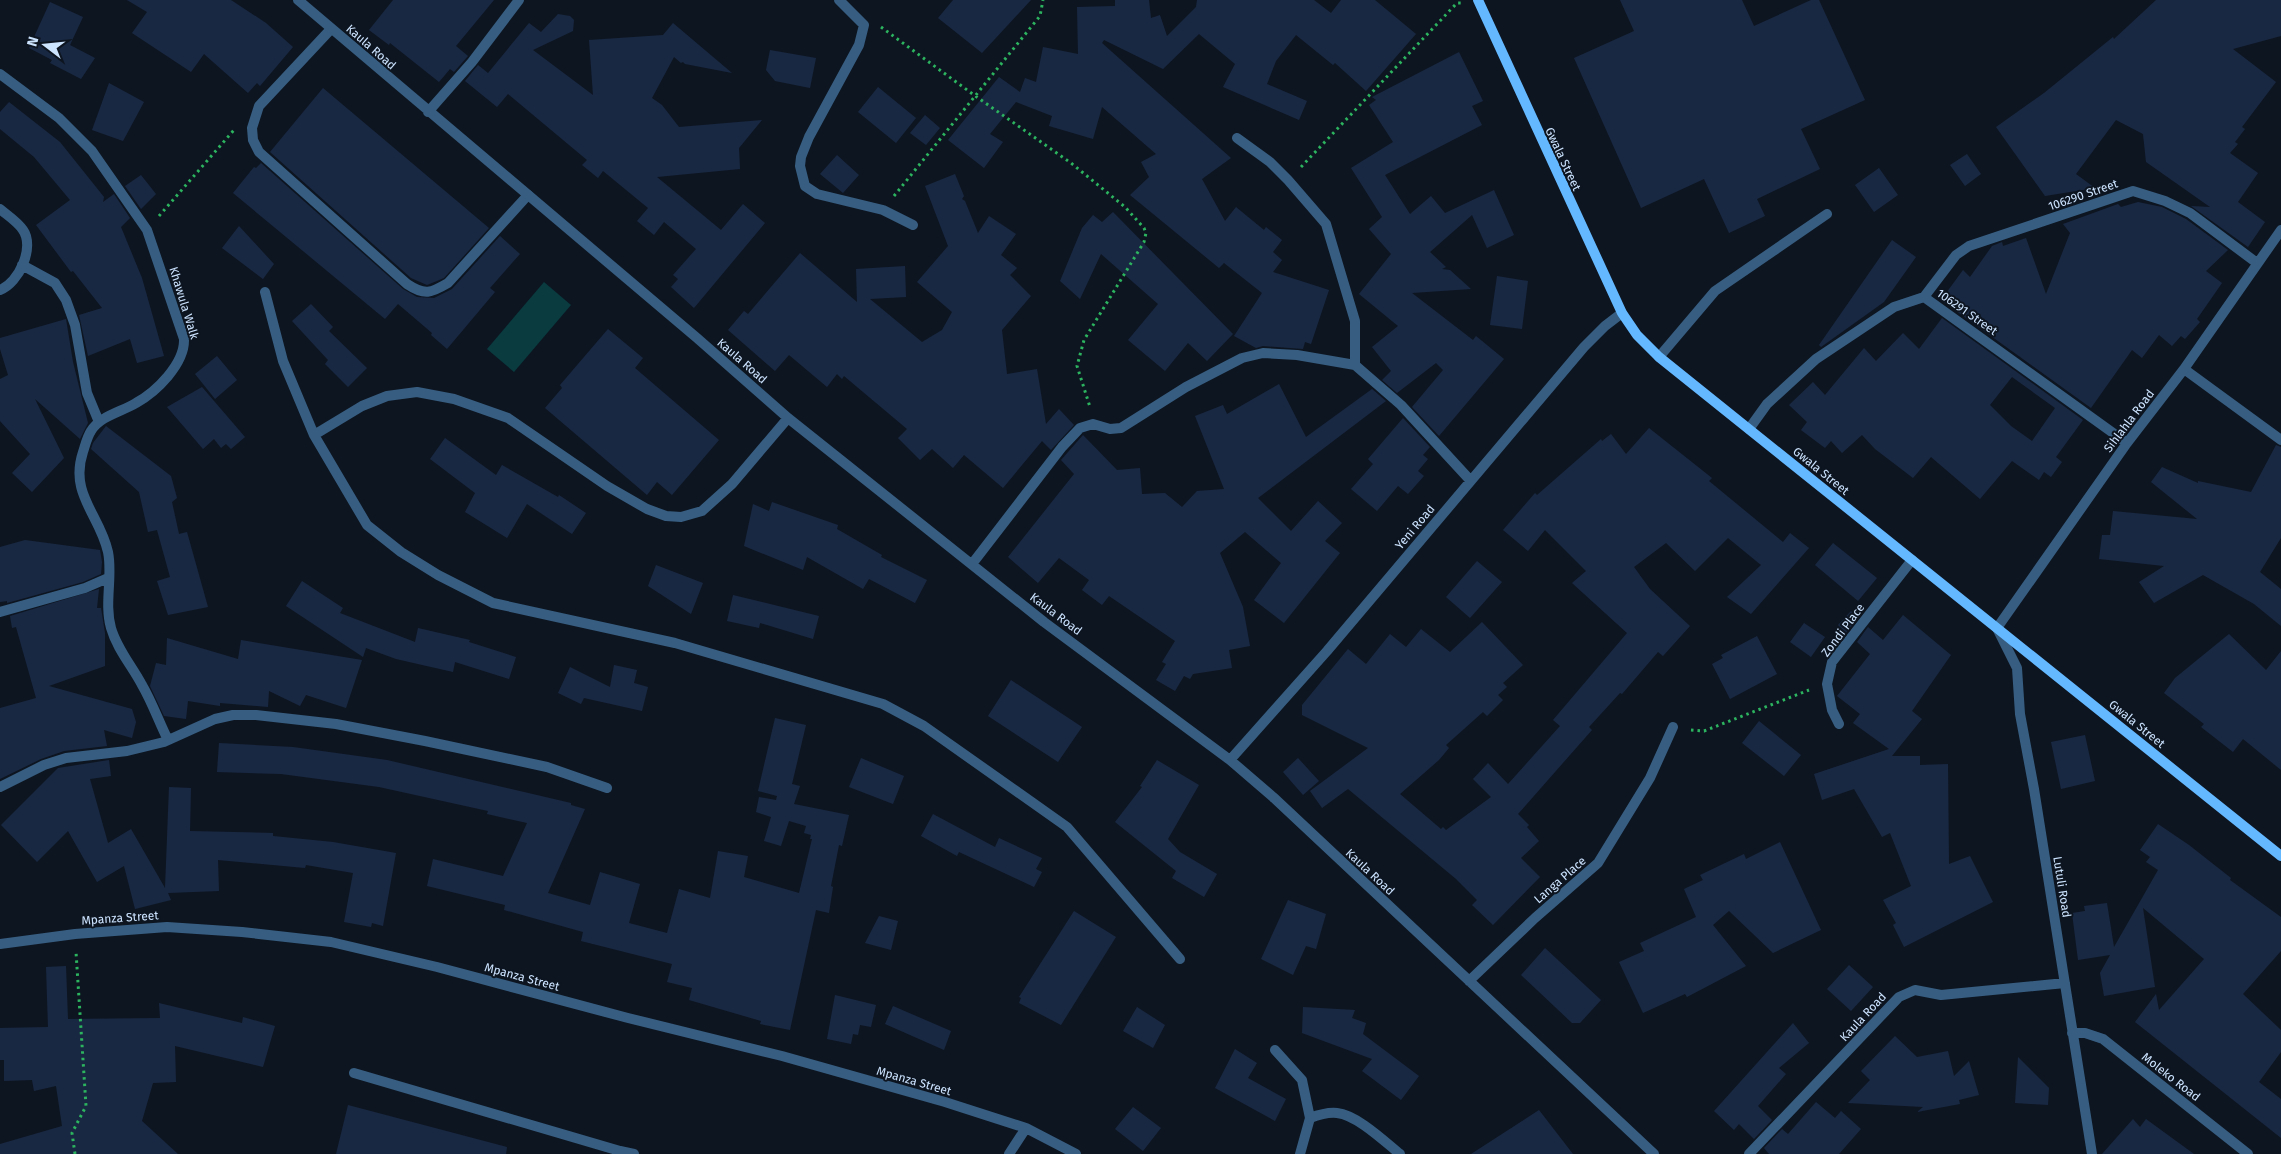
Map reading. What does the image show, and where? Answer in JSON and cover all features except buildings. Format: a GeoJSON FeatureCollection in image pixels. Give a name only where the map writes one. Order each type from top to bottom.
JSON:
{"type":"FeatureCollection","features":[{"type":"Feature","properties":{"kind":"street","name":"Kaula Road"},"geometry":{"type":"LineString","coordinates":[[298,0],[697,338],[788,418],[1044,622],[1230,760],[1273,797],[1654,1154]]}},
{"type":"Feature","properties":{"kind":"street"},"geometry":{"type":"LineString","coordinates":[[428,112],[472,62],[519,0]]}},
{"type":"Feature","properties":{"kind":"street"},"geometry":{"type":"LineString","coordinates":[[839,0],[864,25],[859,45],[809,137],[800,166],[805,186],[817,194],[883,210],[913,225]]}},
{"type":"Feature","properties":{"kind":"street","name":"Gwala Street"},"geometry":{"type":"LineString","coordinates":[[1480,3],[1622,313],[1637,336],[1659,357],[2281,856]]}},
{"type":"Feature","properties":{"kind":"street"},"geometry":{"type":"LineString","coordinates":[[332,29],[258,106],[252,128],[253,140],[258,152],[418,291],[432,292],[448,282],[528,195]]}},
{"type":"Feature","properties":{"kind":"street","name":"Khawula Walk"},"geometry":{"type":"LineString","coordinates":[[1,78],[59,118],[92,151],[147,230],[184,339],[184,348],[173,368],[160,384],[137,403],[98,422]]}},
{"type":"Feature","properties":{"kind":"street"},"geometry":{"type":"LineString","coordinates":[[1237,138],[1270,162],[1326,224],[1356,321],[1355,365]]}},
{"type":"Feature","properties":{"kind":"street","name":"106290 Street"},"geometry":{"type":"LineString","coordinates":[[1924,297],[1956,255],[1969,246],[2133,191],[2165,201],[2190,213],[2257,263]]}},
{"type":"Feature","properties":{"kind":"street"},"geometry":{"type":"LineString","coordinates":[[0,208],[24,230],[27,249],[22,265],[15,276],[0,290]]}},
{"type":"Feature","properties":{"kind":"street"},"geometry":{"type":"LineString","coordinates":[[1659,357],[1715,291],[1827,214]]}},
{"type":"Feature","properties":{"kind":"street","name":"Sihlahla Road"},"geometry":{"type":"LineString","coordinates":[[1998,628],[2128,442],[2184,369],[2281,230]]}},
{"type":"Feature","properties":{"kind":"street"},"geometry":{"type":"LineString","coordinates":[[22,265],[55,283],[66,300],[75,325],[87,393],[98,422],[91,431],[78,465],[78,478],[82,492],[109,554],[108,606],[111,627],[118,646],[144,686],[168,740]]}},
{"type":"Feature","properties":{"kind":"street"},"geometry":{"type":"LineString","coordinates":[[264,292],[283,361],[314,435],[367,525],[416,562],[494,603],[675,643],[883,704],[924,726],[1067,827],[1180,959]]}},
{"type":"Feature","properties":{"kind":"street","name":"106291 Street"},"geometry":{"type":"LineString","coordinates":[[1749,429],[1767,404],[1816,359],[1894,308],[1924,297],[2128,442]]}},
{"type":"Feature","properties":{"kind":"street","name":"Yeni Road"},"geometry":{"type":"LineString","coordinates":[[1230,760],[1327,651],[1584,347],[1605,326],[1622,313]]}},
{"type":"Feature","properties":{"kind":"street"},"geometry":{"type":"LineString","coordinates":[[972,564],[1062,447],[1080,428],[1092,424],[1110,430],[1121,428],[1186,387],[1242,358],[1263,353],[1297,354],[1355,365],[1402,405],[1470,480]]}},
{"type":"Feature","properties":{"kind":"street"},"geometry":{"type":"LineString","coordinates":[[2184,369],[2281,440]]}},
{"type":"Feature","properties":{"kind":"street"},"geometry":{"type":"LineString","coordinates":[[314,435],[362,406],[387,396],[417,392],[454,400],[508,418],[608,486],[648,509],[666,516],[681,517],[702,511],[732,484],[788,418]]}},
{"type":"Feature","properties":{"kind":"street","name":"Zondi Place"},"geometry":{"type":"LineString","coordinates":[[1839,724],[1832,710],[1827,684],[1832,662],[1912,560]]}},
{"type":"Feature","properties":{"kind":"street"},"geometry":{"type":"LineString","coordinates":[[0,612],[85,588],[108,578]]}},
{"type":"Feature","properties":{"kind":"street","name":"Lutuli Road"},"geometry":{"type":"LineString","coordinates":[[1998,628],[2017,668],[2020,714],[2092,1154]]}},
{"type":"Feature","properties":{"kind":"street"},"geometry":{"type":"LineString","coordinates":[[0,787],[44,765],[66,758],[127,751],[168,740],[214,719],[233,715],[256,715],[336,724],[425,741],[547,767],[608,788]]}},
{"type":"Feature","properties":{"kind":"street","name":"Langa Place"},"geometry":{"type":"LineString","coordinates":[[1469,981],[1598,863],[1650,778],[1673,727]]}},
{"type":"Feature","properties":{"kind":"street","name":"Mpanza Street"},"geometry":{"type":"LineString","coordinates":[[0,944],[75,934],[167,927],[242,932],[331,942],[437,967],[628,1018],[782,1056],[945,1102],[1026,1128],[1076,1154]]}},
{"type":"Feature","properties":{"kind":"street","name":"Kaula Road"},"geometry":{"type":"LineString","coordinates":[[1749,1154],[1899,997],[1915,990],[1941,995],[2065,983]]}},
{"type":"Feature","properties":{"kind":"street","name":"Moleko Road"},"geometry":{"type":"LineString","coordinates":[[2072,1033],[2085,1033],[2103,1039],[2248,1154]]}},
{"type":"Feature","properties":{"kind":"street"},"geometry":{"type":"LineString","coordinates":[[1275,1050],[1302,1080],[1310,1118],[1300,1154]]}},
{"type":"Feature","properties":{"kind":"street"},"geometry":{"type":"LineString","coordinates":[[354,1073],[620,1152],[634,1154]]}},
{"type":"Feature","properties":{"kind":"street"},"geometry":{"type":"LineString","coordinates":[[1310,1118],[1337,1113],[1349,1116],[1400,1154]]}},
{"type":"Feature","properties":{"kind":"street"},"geometry":{"type":"LineString","coordinates":[[1009,1154],[1026,1128]]}},
{"type":"Feature","properties":{"kind":"path"},"geometry":{"type":"LineString","coordinates":[[883,210],[1040,16],[1043,0]]}},
{"type":"Feature","properties":{"kind":"path"},"geometry":{"type":"LineString","coordinates":[[1288,180],[1457,3],[1480,3]]}},
{"type":"Feature","properties":{"kind":"path"},"geometry":{"type":"LineString","coordinates":[[864,25],[882,27],[974,96],[1071,163],[1125,207],[1144,228],[1146,233],[1144,242],[1084,340],[1077,366],[1092,413],[1092,424]]}},
{"type":"Feature","properties":{"kind":"path"},"geometry":{"type":"LineString","coordinates":[[147,230],[244,119],[258,106]]}},
{"type":"Feature","properties":{"kind":"path"},"geometry":{"type":"LineString","coordinates":[[1673,727],[1704,731],[1827,684]]}},
{"type":"Feature","properties":{"kind":"path"},"geometry":{"type":"LineString","coordinates":[[75,934],[86,1106],[72,1132],[75,1154]]}},
{"type":"Feature","properties":{"kind":"shaded area"},"geometry":{"type":"Polygon","coordinates":[[[544,282],[571,305],[514,372],[487,349],[544,282]]]}}]}
